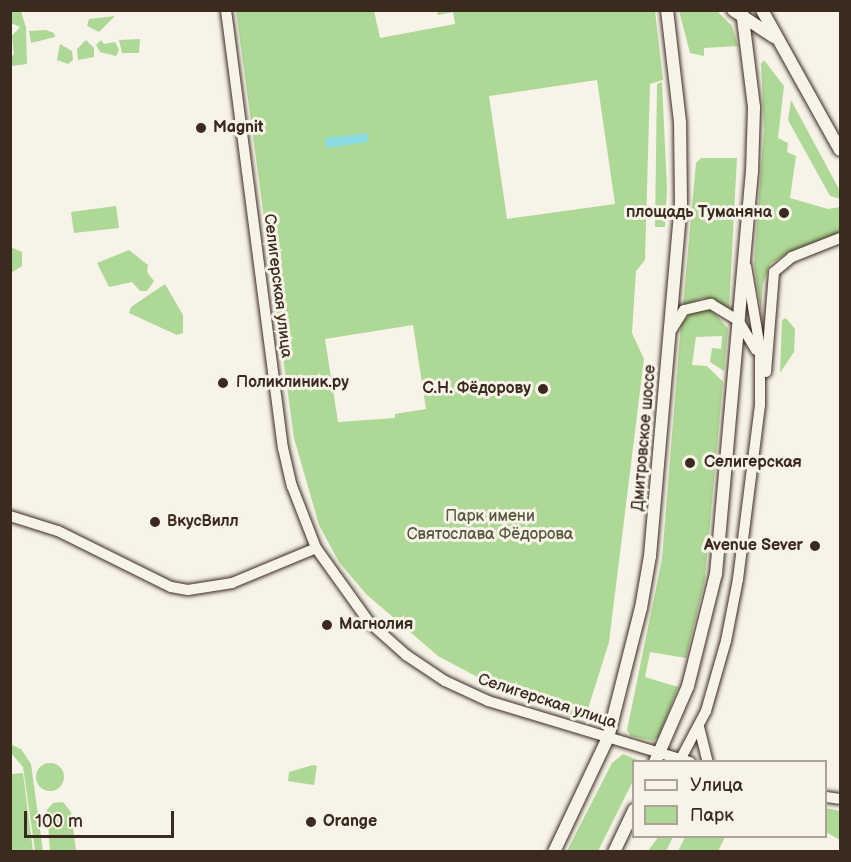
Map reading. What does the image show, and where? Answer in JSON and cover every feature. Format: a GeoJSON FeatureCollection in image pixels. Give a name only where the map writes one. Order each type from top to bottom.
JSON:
{"type":"FeatureCollection","features":[{"type":"Feature","properties":{"kind":"main road","name":"Дмитровское шоссе"},"geometry":{"type":"LineString","coordinates":[[554,852],[608,738],[641,608],[650,556],[680,238],[681,158],[667,10]]}},
{"type":"Feature","properties":{"kind":"main road"},"geometry":{"type":"LineString","coordinates":[[762,10],[840,150]]}},
{"type":"Feature","properties":{"kind":"main road"},"geometry":{"type":"LineString","coordinates":[[740,12],[780,45]]}},
{"type":"Feature","properties":{"kind":"main road"},"geometry":{"type":"LineString","coordinates":[[658,757],[688,686],[716,574],[754,107],[740,12]]}},
{"type":"Feature","properties":{"kind":"main road"},"geometry":{"type":"LineString","coordinates":[[614,852],[632,812]]}},
{"type":"Feature","properties":{"kind":"street","name":"Селигерская улица"},"geometry":{"type":"LineString","coordinates":[[226,10],[284,448],[292,486],[316,548],[369,622],[423,668],[469,694],[608,738],[658,757],[677,760]]}},
{"type":"Feature","properties":{"kind":"street"},"geometry":{"type":"LineString","coordinates":[[683,760],[699,727],[726,641],[738,579],[769,352],[770,296],[774,272],[792,257],[840,238]]}},
{"type":"Feature","properties":{"kind":"street"},"geometry":{"type":"LineString","coordinates":[[744,248],[760,362],[760,405]]}},
{"type":"Feature","properties":{"kind":"street"},"geometry":{"type":"LineString","coordinates":[[671,333],[679,314],[697,304],[717,306],[738,320],[760,362]]}},
{"type":"Feature","properties":{"kind":"street"},"geometry":{"type":"LineString","coordinates":[[10,516],[58,531],[171,587],[188,590],[232,583],[316,548]]}},
{"type":"Feature","properties":{"kind":"street"},"geometry":{"type":"LineString","coordinates":[[699,727],[707,760]]}},
{"type":"Feature","properties":{"kind":"street"},"geometry":{"type":"LineString","coordinates":[[622,836],[632,823]]}},
{"type":"Feature","properties":{"kind":"green space"},"geometry":{"type":"Polygon","coordinates":[[[11,10],[21,11],[26,28],[27,64],[11,66],[11,56],[14,55],[12,36],[20,27],[11,23],[11,10]]]}},
{"type":"Feature","properties":{"kind":"green space","name":"Парк имени Святослава Фёдорова"},"geometry":{"type":"Polygon","coordinates":[[[236,11],[374,11],[380,38],[455,24],[453,12],[438,15],[437,11],[655,11],[663,80],[650,84],[645,260],[636,271],[632,333],[644,359],[609,642],[586,715],[575,716],[513,696],[438,656],[366,594],[339,562],[319,525],[294,438],[236,11]],[[597,80],[489,96],[507,219],[615,204],[597,80]],[[413,325],[325,339],[338,422],[395,418],[395,414],[426,409],[413,325]]]}},
{"type":"Feature","properties":{"kind":"green space"},"geometry":{"type":"Polygon","coordinates":[[[679,11],[717,11],[732,26],[738,46],[704,48],[704,56],[690,53],[679,11]]]}},
{"type":"Feature","properties":{"kind":"green space"},"geometry":{"type":"Polygon","coordinates":[[[115,16],[99,32],[87,26],[89,19],[115,16]]]}},
{"type":"Feature","properties":{"kind":"green space"},"geometry":{"type":"Polygon","coordinates":[[[46,30],[54,33],[55,37],[31,43],[29,31],[46,30]]]}},
{"type":"Feature","properties":{"kind":"green space"},"geometry":{"type":"Polygon","coordinates":[[[140,39],[139,53],[122,53],[119,40],[140,39]]]}},
{"type":"Feature","properties":{"kind":"green space"},"geometry":{"type":"Polygon","coordinates":[[[86,40],[94,48],[94,57],[78,60],[77,49],[86,40]]]}},
{"type":"Feature","properties":{"kind":"green space"},"geometry":{"type":"Polygon","coordinates":[[[101,40],[104,44],[115,42],[119,50],[116,56],[100,52],[96,45],[101,40]]]}},
{"type":"Feature","properties":{"kind":"green space"},"geometry":{"type":"Polygon","coordinates":[[[60,44],[72,51],[73,60],[68,64],[57,60],[60,44]]]}},
{"type":"Feature","properties":{"kind":"green space"},"geometry":{"type":"Polygon","coordinates":[[[764,60],[784,86],[778,138],[788,143],[787,152],[796,156],[790,198],[828,209],[840,207],[840,233],[789,252],[770,264],[763,284],[761,310],[754,264],[764,129],[761,64],[764,60]]]}},
{"type":"Feature","properties":{"kind":"green space"},"geometry":{"type":"Polygon","coordinates":[[[662,82],[667,189],[665,227],[655,227],[657,84],[662,82]]]}},
{"type":"Feature","properties":{"kind":"green space"},"geometry":{"type":"Polygon","coordinates":[[[791,100],[840,191],[840,199],[830,196],[788,120],[791,100]]]}},
{"type":"Feature","properties":{"kind":"green space"},"geometry":{"type":"Polygon","coordinates":[[[701,158],[737,158],[729,308],[704,298],[683,305],[696,163],[701,158]]]}},
{"type":"Feature","properties":{"kind":"green space"},"geometry":{"type":"Polygon","coordinates":[[[116,206],[119,228],[74,233],[71,212],[116,206]]]}},
{"type":"Feature","properties":{"kind":"green space"},"geometry":{"type":"Polygon","coordinates":[[[11,247],[22,252],[22,266],[11,273],[11,247]]]}},
{"type":"Feature","properties":{"kind":"green space"},"geometry":{"type":"Polygon","coordinates":[[[129,250],[148,265],[147,272],[154,281],[147,291],[140,291],[132,282],[109,287],[97,263],[129,250]]]}},
{"type":"Feature","properties":{"kind":"green space"},"geometry":{"type":"Polygon","coordinates":[[[165,284],[183,315],[183,333],[177,335],[129,313],[131,307],[165,284]]]}},
{"type":"Feature","properties":{"kind":"green space"},"geometry":{"type":"Polygon","coordinates":[[[711,310],[728,328],[724,371],[710,362],[712,348],[721,349],[722,336],[696,337],[692,365],[707,366],[723,382],[705,579],[686,658],[650,652],[645,677],[678,687],[659,736],[653,741],[631,736],[627,730],[662,559],[681,323],[694,311],[711,310]]]}},
{"type":"Feature","properties":{"kind":"green space"},"geometry":{"type":"Polygon","coordinates":[[[786,318],[795,329],[794,352],[780,373],[782,320],[786,318]]]}},
{"type":"Feature","properties":{"kind":"green space"},"geometry":{"type":"Polygon","coordinates":[[[10,744],[21,749],[31,764],[43,851],[35,851],[23,767],[11,753],[10,744]]]}},
{"type":"Feature","properties":{"kind":"green space"},"geometry":{"type":"Polygon","coordinates":[[[623,754],[638,760],[632,760],[632,783],[598,851],[567,851],[612,763],[623,754]]]}},
{"type":"Feature","properties":{"kind":"green space"},"geometry":{"type":"Polygon","coordinates":[[[50,763],[60,767],[64,777],[60,787],[50,791],[40,787],[36,777],[40,767],[50,763]]]}},
{"type":"Feature","properties":{"kind":"green space"},"geometry":{"type":"Polygon","coordinates":[[[313,765],[317,766],[314,785],[288,781],[289,772],[313,765]]]}},
{"type":"Feature","properties":{"kind":"green space"},"geometry":{"type":"Polygon","coordinates":[[[23,773],[33,851],[11,851],[11,774],[23,773]]]}},
{"type":"Feature","properties":{"kind":"green space"},"geometry":{"type":"Polygon","coordinates":[[[63,802],[71,812],[76,851],[50,851],[47,810],[53,803],[63,802]]]}},
{"type":"Feature","properties":{"kind":"green space"},"geometry":{"type":"Polygon","coordinates":[[[827,808],[840,811],[840,840],[827,833],[827,808]]]}},
{"type":"Feature","properties":{"kind":"green space"},"geometry":{"type":"Polygon","coordinates":[[[658,838],[672,838],[666,851],[648,851],[658,838]]]}},
{"type":"Feature","properties":{"kind":"green space"},"geometry":{"type":"Polygon","coordinates":[[[684,838],[724,838],[718,851],[678,851],[684,838]]]}},
{"type":"Feature","properties":{"kind":"water"},"geometry":{"type":"Polygon","coordinates":[[[367,133],[369,142],[326,148],[325,138],[367,133]]]}},
{"type":"Feature","properties":{"kind":"place","name":"Magnit"},"geometry":{"type":"Point","coordinates":[201,128]}},
{"type":"Feature","properties":{"kind":"place","name":"площадь Туманяна"},"geometry":{"type":"Point","coordinates":[784,213]}},
{"type":"Feature","properties":{"kind":"place","name":"Поликлиник.ру"},"geometry":{"type":"Point","coordinates":[223,383]}},
{"type":"Feature","properties":{"kind":"place","name":"С.Н. Фёдорову"},"geometry":{"type":"Point","coordinates":[543,389]}},
{"type":"Feature","properties":{"kind":"place","name":"Селигерская"},"geometry":{"type":"Point","coordinates":[690,463]}},
{"type":"Feature","properties":{"kind":"place","name":"ВкусВилл"},"geometry":{"type":"Point","coordinates":[155,522]}},
{"type":"Feature","properties":{"kind":"place","name":"Avenue Sever"},"geometry":{"type":"Point","coordinates":[815,546]}},
{"type":"Feature","properties":{"kind":"place","name":"Магнолия"},"geometry":{"type":"Point","coordinates":[327,625]}},
{"type":"Feature","properties":{"kind":"place","name":"Orange"},"geometry":{"type":"Point","coordinates":[311,822]}}]}
